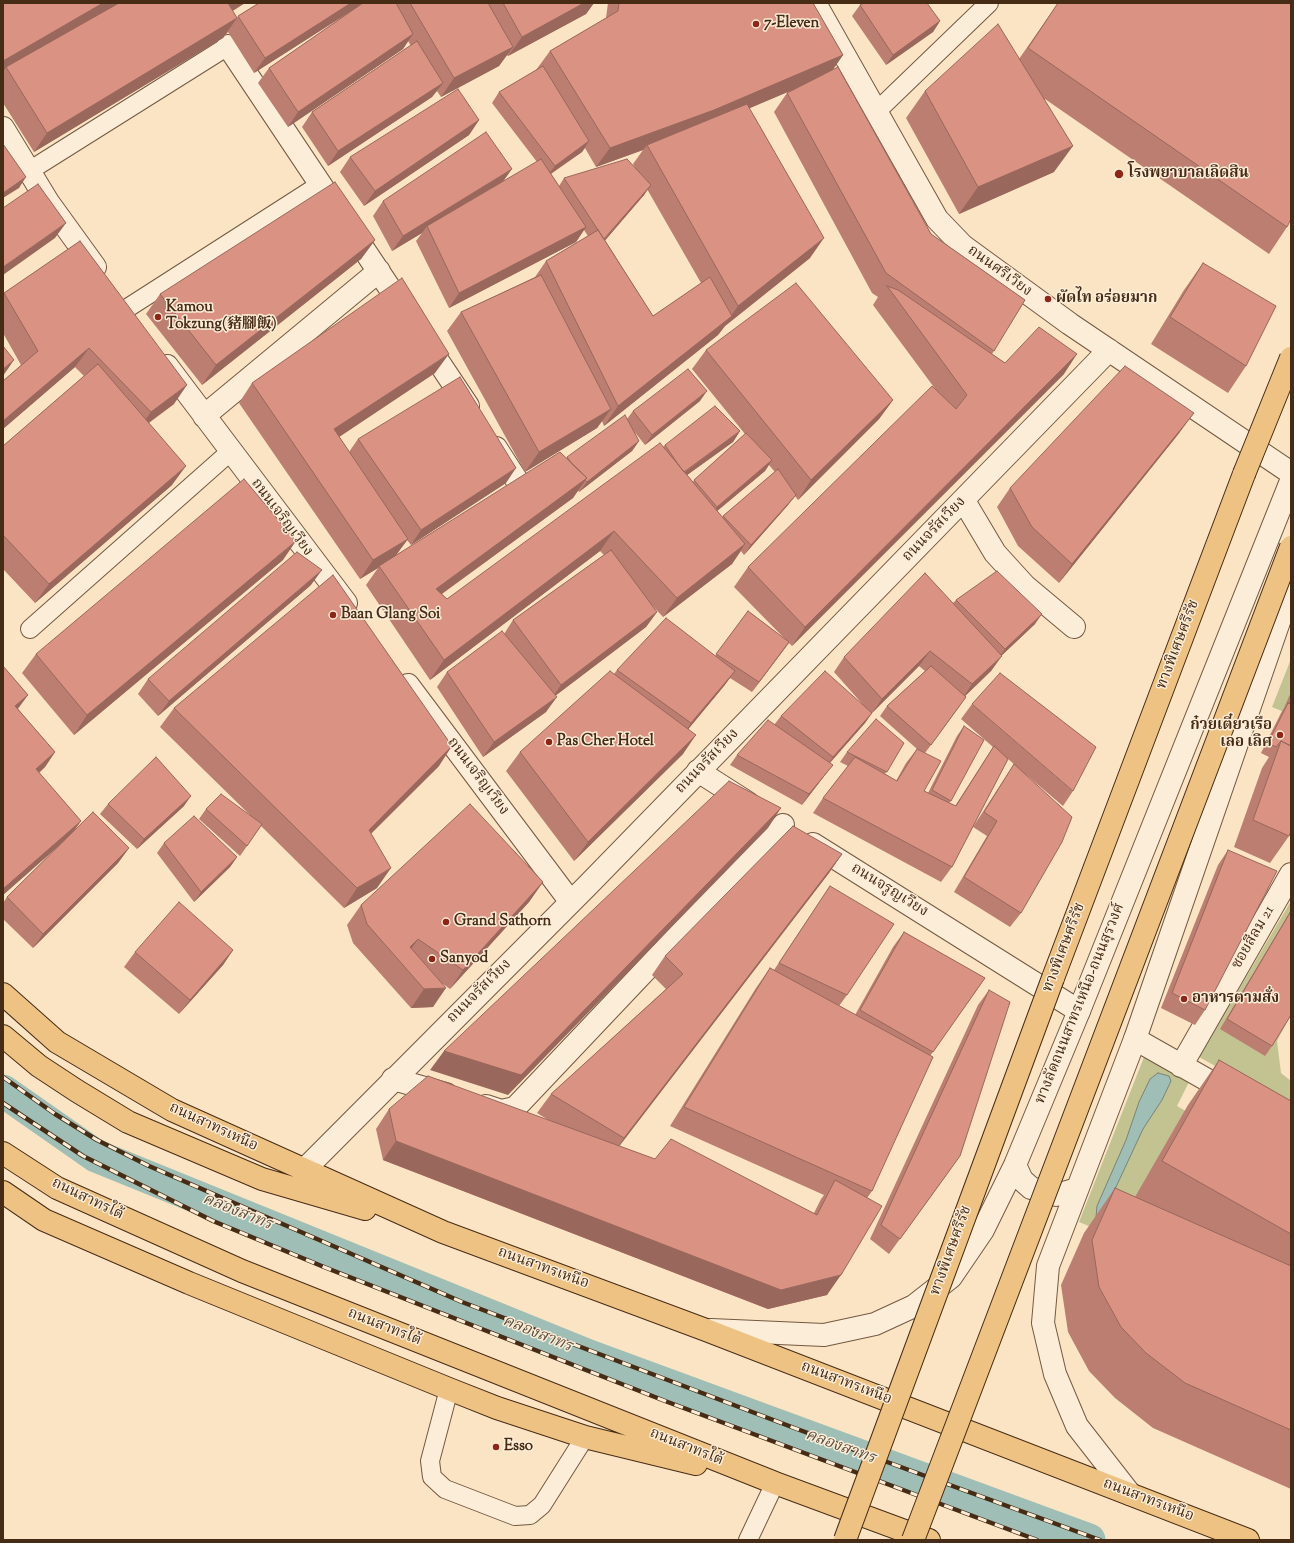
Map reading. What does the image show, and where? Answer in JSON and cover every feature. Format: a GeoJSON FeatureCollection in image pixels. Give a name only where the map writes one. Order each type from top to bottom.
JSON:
{"type":"FeatureCollection","features":[{"type":"Feature","properties":{"kind":"main road","name":"ทางพิเศษศรีรัช"},"geometry":{"type":"LineString","coordinates":[[845,1540],[1059,963],[1244,474],[1291,358]]}},
{"type":"Feature","properties":{"kind":"main road"},"geometry":{"type":"LineString","coordinates":[[913,1540],[1291,547]]}},
{"type":"Feature","properties":{"kind":"main road","name":"ถนนสาทรเหนือ"},"geometry":{"type":"LineString","coordinates":[[3,994],[57,1042],[172,1110],[443,1232],[706,1330],[1248,1540]]}},
{"type":"Feature","properties":{"kind":"main road","name":"ถนนสาทรเหนือ"},"geometry":{"type":"LineString","coordinates":[[3,1036],[39,1066],[128,1122],[262,1180],[443,1232]]}},
{"type":"Feature","properties":{"kind":"main road","name":"ถนนสาทรใต้"},"geometry":{"type":"LineString","coordinates":[[3,1153],[57,1188],[242,1271],[775,1483],[929,1540]]}},
{"type":"Feature","properties":{"kind":"main road","name":"ถนนสาทรใต้"},"geometry":{"type":"LineString","coordinates":[[3,1192],[44,1220],[189,1283],[497,1408],[585,1437],[775,1483]]}},
{"type":"Feature","properties":{"kind":"street","name":"ถนนศรีเวียง"},"geometry":{"type":"LineString","coordinates":[[815,3],[937,219],[963,246],[1109,350],[1291,474]]}},
{"type":"Feature","properties":{"kind":"street"},"geometry":{"type":"LineString","coordinates":[[228,46],[516,479]]}},
{"type":"Feature","properties":{"kind":"street"},"geometry":{"type":"LineString","coordinates":[[3,128],[48,202],[140,328]]}},
{"type":"Feature","properties":{"kind":"street"},"geometry":{"type":"LineString","coordinates":[[204,416],[379,271]]}},
{"type":"Feature","properties":{"kind":"street","name":"ถนนเจริญเวียง"},"geometry":{"type":"LineString","coordinates":[[154,347],[204,416],[358,619]]}},
{"type":"Feature","properties":{"kind":"street","name":"ถนนจรัสเวียง"},"geometry":{"type":"LineString","coordinates":[[304,1170],[698,771],[1109,350]]}},
{"type":"Feature","properties":{"kind":"street","name":"ทางลัดถนนสาทรเหนือ-ถนนสุรวงศ์"},"geometry":{"type":"LineString","coordinates":[[706,1330],[824,1336],[875,1324],[914,1306],[950,1277],[983,1230],[1015,1165],[1079,1011],[1291,481]]}},
{"type":"Feature","properties":{"kind":"street"},"geometry":{"type":"LineString","coordinates":[[964,500],[995,554],[1025,586],[1074,628]]}},
{"type":"Feature","properties":{"kind":"street"},"geometry":{"type":"LineString","coordinates":[[1130,1494],[1077,1426],[1055,1374],[1043,1323],[1048,1266],[1135,1039],[1291,587]]}},
{"type":"Feature","properties":{"kind":"street","name":"ถนนเจริญเวียง"},"geometry":{"type":"LineString","coordinates":[[396,669],[570,901]]}},
{"type":"Feature","properties":{"kind":"street","name":"ถนนจรูญเวียง"},"geometry":{"type":"LineString","coordinates":[[698,771],[1079,1011]]}},
{"type":"Feature","properties":{"kind":"street"},"geometry":{"type":"LineString","coordinates":[[393,1079],[501,1111],[515,1108],[783,825]]}},
{"type":"Feature","properties":{"kind":"street","name":"ซอยสีลม 21"},"geometry":{"type":"LineString","coordinates":[[1181,1066],[1291,874]]}},
{"type":"Feature","properties":{"kind":"street"},"geometry":{"type":"LineString","coordinates":[[1135,1039],[1250,1104]]}},
{"type":"Feature","properties":{"kind":"street"},"geometry":{"type":"LineString","coordinates":[[1015,1165],[1022,1180],[1031,1188],[1056,1196],[1077,1189]]}},
{"type":"Feature","properties":{"kind":"lane"},"geometry":{"type":"LineString","coordinates":[[877,111],[990,3]]}},
{"type":"Feature","properties":{"kind":"lane"},"geometry":{"type":"LineString","coordinates":[[29,171],[228,46]]}},
{"type":"Feature","properties":{"kind":"lane"},"geometry":{"type":"LineString","coordinates":[[126,309],[321,184]]}},
{"type":"Feature","properties":{"kind":"lane"},"geometry":{"type":"LineString","coordinates":[[30,629],[231,451]]}},
{"type":"Feature","properties":{"kind":"lane"},"geometry":{"type":"LineString","coordinates":[[449,1389],[430,1461],[432,1477],[444,1489],[514,1516],[530,1515],[542,1505],[585,1437]]}},
{"type":"Feature","properties":{"kind":"lane"},"geometry":{"type":"LineString","coordinates":[[748,1540],[775,1483]]}},
{"type":"Feature","properties":{"kind":"green space"},"geometry":{"type":"Polygon","coordinates":[[[1291,659],[1291,715],[1272,707],[1291,659]]]}},
{"type":"Feature","properties":{"kind":"green space"},"geometry":{"type":"Polygon","coordinates":[[[1291,901],[1291,1014],[1277,1041],[1281,1073],[1291,1081],[1291,1108],[1199,1057],[1291,901]]]}},
{"type":"Feature","properties":{"kind":"green space"},"geometry":{"type":"Polygon","coordinates":[[[1144,1057],[1190,1080],[1177,1106],[1291,1172],[1106,1233],[1079,1222],[1144,1057]]]}},
{"type":"Feature","properties":{"kind":"water"},"geometry":{"type":"Polygon","coordinates":[[[1158,1073],[1169,1076],[1171,1081],[1162,1100],[1143,1129],[1102,1217],[1096,1217],[1097,1206],[1126,1140],[1139,1102],[1150,1079],[1158,1073]]]}},
{"type":"Feature","properties":{"kind":"building"},"geometry":{"type":"Polygon","coordinates":[[[3,3],[103,3],[3,61],[3,3]]]}},
{"type":"Feature","properties":{"kind":"building"},"geometry":{"type":"Polygon","coordinates":[[[119,3],[228,3],[237,18],[47,133],[6,67],[119,3]]]}},
{"type":"Feature","properties":{"kind":"building"},"geometry":{"type":"Polygon","coordinates":[[[259,3],[351,3],[265,58],[238,16],[259,3]]]}},
{"type":"Feature","properties":{"kind":"building"},"geometry":{"type":"Polygon","coordinates":[[[363,3],[396,3],[413,34],[298,112],[269,68],[363,3]]]}},
{"type":"Feature","properties":{"kind":"building"},"geometry":{"type":"Polygon","coordinates":[[[410,3],[488,3],[513,47],[454,78],[410,3]]]}},
{"type":"Feature","properties":{"kind":"building"},"geometry":{"type":"Polygon","coordinates":[[[503,3],[584,3],[522,37],[503,3]]]}},
{"type":"Feature","properties":{"kind":"building"},"geometry":{"type":"Polygon","coordinates":[[[619,3],[813,3],[843,55],[714,110],[610,148],[550,51],[618,11],[619,3]]]}},
{"type":"Feature","properties":{"kind":"building"},"geometry":{"type":"Polygon","coordinates":[[[864,3],[927,3],[940,21],[893,55],[860,5],[864,3]]]}},
{"type":"Feature","properties":{"kind":"building"},"geometry":{"type":"Polygon","coordinates":[[[1058,3],[1291,3],[1291,219],[1287,227],[1028,48],[1058,3]]]}},
{"type":"Feature","properties":{"kind":"building"},"geometry":{"type":"Polygon","coordinates":[[[998,24],[1073,146],[978,187],[925,91],[998,24]]]}},
{"type":"Feature","properties":{"kind":"building"},"geometry":{"type":"Polygon","coordinates":[[[417,41],[443,83],[338,151],[312,112],[417,41]]]}},
{"type":"Feature","properties":{"kind":"building"},"geometry":{"type":"Polygon","coordinates":[[[543,66],[589,141],[555,166],[499,92],[543,66]]]}},
{"type":"Feature","properties":{"kind":"building"},"geometry":{"type":"Polygon","coordinates":[[[838,67],[931,234],[1025,300],[994,351],[886,273],[787,93],[838,67]]]}},
{"type":"Feature","properties":{"kind":"building"},"geometry":{"type":"Polygon","coordinates":[[[458,89],[479,120],[375,191],[350,157],[458,89]]]}},
{"type":"Feature","properties":{"kind":"building"},"geometry":{"type":"Polygon","coordinates":[[[747,104],[824,238],[738,306],[647,145],[747,104]]]}},
{"type":"Feature","properties":{"kind":"building"},"geometry":{"type":"Polygon","coordinates":[[[486,132],[512,169],[403,236],[383,201],[486,132]]]}},
{"type":"Feature","properties":{"kind":"building"},"geometry":{"type":"Polygon","coordinates":[[[3,144],[26,177],[3,193],[3,144]]]}},
{"type":"Feature","properties":{"kind":"building"},"geometry":{"type":"Polygon","coordinates":[[[541,159],[586,227],[459,293],[427,226],[541,159]]]}},
{"type":"Feature","properties":{"kind":"building"},"geometry":{"type":"Polygon","coordinates":[[[627,159],[651,185],[604,239],[564,178],[627,159]]]}},
{"type":"Feature","properties":{"kind":"building"},"geometry":{"type":"Polygon","coordinates":[[[335,182],[375,240],[216,365],[160,294],[335,182]]]}},
{"type":"Feature","properties":{"kind":"building"},"geometry":{"type":"Polygon","coordinates":[[[38,184],[66,223],[3,267],[3,208],[38,184]]]}},
{"type":"Feature","properties":{"kind":"building"},"geometry":{"type":"Polygon","coordinates":[[[598,230],[653,316],[710,277],[732,316],[618,406],[546,261],[598,230]]]}},
{"type":"Feature","properties":{"kind":"building"},"geometry":{"type":"Polygon","coordinates":[[[80,241],[187,385],[151,412],[89,348],[3,421],[3,381],[38,351],[4,293],[80,241]]]}},
{"type":"Feature","properties":{"kind":"building"},"geometry":{"type":"Polygon","coordinates":[[[1203,263],[1276,306],[1246,366],[1170,317],[1203,263]]]}},
{"type":"Feature","properties":{"kind":"building"},"geometry":{"type":"Polygon","coordinates":[[[541,275],[611,409],[539,452],[461,312],[541,275]]]}},
{"type":"Feature","properties":{"kind":"building"},"geometry":{"type":"Polygon","coordinates":[[[402,278],[449,354],[334,429],[408,539],[373,560],[252,383],[402,278]]]}},
{"type":"Feature","properties":{"kind":"building"},"geometry":{"type":"Polygon","coordinates":[[[796,283],[893,400],[811,480],[706,350],[796,283]]]}},
{"type":"Feature","properties":{"kind":"building"},"geometry":{"type":"Polygon","coordinates":[[[887,286],[898,290],[1005,363],[1039,327],[1077,354],[805,627],[748,567],[932,386],[956,409],[967,395],[887,286]]]}},
{"type":"Feature","properties":{"kind":"building"},"geometry":{"type":"Polygon","coordinates":[[[3,346],[14,360],[3,369],[3,346]]]}},
{"type":"Feature","properties":{"kind":"building"},"geometry":{"type":"Polygon","coordinates":[[[98,364],[186,466],[49,584],[3,535],[3,446],[98,364]]]}},
{"type":"Feature","properties":{"kind":"building"},"geometry":{"type":"Polygon","coordinates":[[[1125,366],[1194,413],[1072,564],[1032,527],[1010,488],[1125,366]]]}},
{"type":"Feature","properties":{"kind":"building"},"geometry":{"type":"Polygon","coordinates":[[[688,369],[707,391],[652,435],[633,411],[688,369]]]}},
{"type":"Feature","properties":{"kind":"building"},"geometry":{"type":"Polygon","coordinates":[[[460,377],[516,468],[421,530],[358,439],[460,377]]]}},
{"type":"Feature","properties":{"kind":"building"},"geometry":{"type":"Polygon","coordinates":[[[715,406],[740,431],[684,472],[665,445],[715,406]]]}},
{"type":"Feature","properties":{"kind":"building"},"geometry":{"type":"Polygon","coordinates":[[[625,415],[639,441],[587,482],[585,480],[587,478],[567,457],[625,415]]]}},
{"type":"Feature","properties":{"kind":"building"},"geometry":{"type":"Polygon","coordinates":[[[746,433],[772,460],[717,507],[694,480],[746,433]]]}},
{"type":"Feature","properties":{"kind":"building"},"geometry":{"type":"Polygon","coordinates":[[[660,443],[745,544],[677,598],[614,531],[444,660],[379,566],[560,452],[587,478],[436,589],[447,599],[660,443]]]}},
{"type":"Feature","properties":{"kind":"building"},"geometry":{"type":"Polygon","coordinates":[[[778,469],[796,495],[751,545],[723,516],[778,469]]]}},
{"type":"Feature","properties":{"kind":"building"},"geometry":{"type":"Polygon","coordinates":[[[244,479],[296,541],[87,715],[36,654],[244,479]]]}},
{"type":"Feature","properties":{"kind":"building"},"geometry":{"type":"Polygon","coordinates":[[[611,550],[657,612],[561,685],[513,620],[611,550]]]}},
{"type":"Feature","properties":{"kind":"building"},"geometry":{"type":"Polygon","coordinates":[[[297,552],[322,570],[169,701],[148,679],[297,552]]]}},
{"type":"Feature","properties":{"kind":"building"},"geometry":{"type":"Polygon","coordinates":[[[997,571],[1042,614],[1005,649],[956,600],[997,571]]]}},
{"type":"Feature","properties":{"kind":"building"},"geometry":{"type":"Polygon","coordinates":[[[925,573],[1002,656],[972,684],[930,651],[882,699],[844,657],[925,573]]]}},
{"type":"Feature","properties":{"kind":"building"},"geometry":{"type":"Polygon","coordinates":[[[333,575],[452,746],[369,830],[391,868],[357,888],[174,708],[333,575]]]}},
{"type":"Feature","properties":{"kind":"building"},"geometry":{"type":"Polygon","coordinates":[[[748,611],[789,642],[759,682],[716,654],[748,611]]]}},
{"type":"Feature","properties":{"kind":"building"},"geometry":{"type":"Polygon","coordinates":[[[666,618],[735,671],[691,723],[617,670],[666,618]]]}},
{"type":"Feature","properties":{"kind":"building"},"geometry":{"type":"Polygon","coordinates":[[[502,631],[557,697],[494,742],[447,672],[502,631]]]}},
{"type":"Feature","properties":{"kind":"building"},"geometry":{"type":"Polygon","coordinates":[[[3,666],[28,695],[15,706],[55,752],[36,769],[81,821],[3,889],[3,666]]]}},
{"type":"Feature","properties":{"kind":"building"},"geometry":{"type":"Polygon","coordinates":[[[931,666],[966,697],[931,745],[887,706],[931,666]]]}},
{"type":"Feature","properties":{"kind":"building"},"geometry":{"type":"Polygon","coordinates":[[[610,671],[696,735],[588,842],[520,752],[610,671]]]}},
{"type":"Feature","properties":{"kind":"building"},"geometry":{"type":"Polygon","coordinates":[[[825,671],[872,713],[833,757],[781,716],[825,671]]]}},
{"type":"Feature","properties":{"kind":"building"},"geometry":{"type":"Polygon","coordinates":[[[1000,673],[1096,747],[1073,791],[972,704],[1000,673]]]}},
{"type":"Feature","properties":{"kind":"building"},"geometry":{"type":"Polygon","coordinates":[[[1288,703],[1291,704],[1291,746],[1281,741],[1276,747],[1268,743],[1288,703]]]}},
{"type":"Feature","properties":{"kind":"building"},"geometry":{"type":"Polygon","coordinates":[[[876,719],[904,743],[887,772],[847,752],[876,719]]]}},
{"type":"Feature","properties":{"kind":"building"},"geometry":{"type":"Polygon","coordinates":[[[768,720],[833,765],[809,794],[737,755],[768,720]]]}},
{"type":"Feature","properties":{"kind":"building"},"geometry":{"type":"Polygon","coordinates":[[[964,726],[984,740],[951,801],[932,790],[964,726]]]}},
{"type":"Feature","properties":{"kind":"building"},"geometry":{"type":"Polygon","coordinates":[[[1281,741],[1291,746],[1291,831],[1289,836],[1253,820],[1281,741]]]}},
{"type":"Feature","properties":{"kind":"building"},"geometry":{"type":"Polygon","coordinates":[[[994,746],[1008,759],[952,867],[823,798],[855,757],[897,781],[917,749],[941,761],[924,791],[956,806],[994,746]]]}},
{"type":"Feature","properties":{"kind":"building"},"geometry":{"type":"Polygon","coordinates":[[[156,757],[191,796],[144,839],[108,804],[156,757]]]}},
{"type":"Feature","properties":{"kind":"building"},"geometry":{"type":"Polygon","coordinates":[[[1014,764],[1072,817],[1062,842],[1021,913],[964,877],[997,821],[984,812],[1014,764]]]}},
{"type":"Feature","properties":{"kind":"building"},"geometry":{"type":"Polygon","coordinates":[[[729,781],[781,808],[521,1075],[444,1051],[729,781]]]}},
{"type":"Feature","properties":{"kind":"building"},"geometry":{"type":"Polygon","coordinates":[[[221,794],[262,824],[247,846],[206,809],[221,794]]]}},
{"type":"Feature","properties":{"kind":"building"},"geometry":{"type":"Polygon","coordinates":[[[470,804],[543,882],[463,970],[418,939],[410,947],[446,988],[424,989],[367,924],[361,905],[470,804]]]}},
{"type":"Feature","properties":{"kind":"building"},"geometry":{"type":"Polygon","coordinates":[[[93,812],[129,848],[43,934],[7,897],[93,812]]]}},
{"type":"Feature","properties":{"kind":"building"},"geometry":{"type":"Polygon","coordinates":[[[194,816],[237,857],[201,892],[164,843],[194,816]]]}},
{"type":"Feature","properties":{"kind":"building"},"geometry":{"type":"Polygon","coordinates":[[[793,826],[842,854],[624,1138],[551,1094],[683,974],[665,956],[793,826]]]}},
{"type":"Feature","properties":{"kind":"building"},"geometry":{"type":"Polygon","coordinates":[[[1228,850],[1277,871],[1205,1010],[1172,993],[1228,850]]]}},
{"type":"Feature","properties":{"kind":"building"},"geometry":{"type":"Polygon","coordinates":[[[830,886],[894,924],[847,995],[779,963],[830,886]]]}},
{"type":"Feature","properties":{"kind":"building"},"geometry":{"type":"Polygon","coordinates":[[[179,902],[233,950],[190,1000],[135,952],[179,902]]]}},
{"type":"Feature","properties":{"kind":"building"},"geometry":{"type":"Polygon","coordinates":[[[1291,911],[1291,1015],[1272,1046],[1227,1019],[1291,911]]]}},
{"type":"Feature","properties":{"kind":"building"},"geometry":{"type":"Polygon","coordinates":[[[904,932],[985,978],[933,1052],[860,1010],[904,932]]]}},
{"type":"Feature","properties":{"kind":"building"},"geometry":{"type":"Polygon","coordinates":[[[770,968],[933,1057],[872,1191],[684,1107],[770,968]]]}},
{"type":"Feature","properties":{"kind":"building"},"geometry":{"type":"Polygon","coordinates":[[[989,990],[1010,1002],[960,1156],[900,1239],[881,1225],[989,990]]]}},
{"type":"Feature","properties":{"kind":"building"},"geometry":{"type":"Polygon","coordinates":[[[1219,1060],[1291,1101],[1291,1234],[1162,1161],[1219,1060]]]}},
{"type":"Feature","properties":{"kind":"building"},"geometry":{"type":"Polygon","coordinates":[[[428,1076],[655,1159],[671,1139],[817,1215],[835,1180],[882,1206],[841,1275],[781,1290],[396,1141],[389,1109],[428,1076]]]}},
{"type":"Feature","properties":{"kind":"building"},"geometry":{"type":"Polygon","coordinates":[[[1115,1188],[1291,1266],[1291,1430],[1185,1383],[1146,1353],[1121,1327],[1099,1287],[1092,1240],[1115,1188]]]}},
{"type":"Feature","properties":{"kind":"waterway","name":"คลองสาทร"},"geometry":{"type":"LineString","coordinates":[[3,1091],[96,1156],[589,1356],[1089,1540]]}},
{"type":"Feature","properties":{"kind":"railway"},"geometry":{"type":"LineString","coordinates":[[3,1077],[55,1114],[97,1140],[149,1166],[462,1302],[797,1429],[1100,1540]]}},
{"type":"Feature","properties":{"kind":"railway"},"geometry":{"type":"LineString","coordinates":[[3,1103],[83,1156],[213,1221],[324,1267],[665,1401],[1037,1540]]}},
{"type":"Feature","properties":{"kind":"place","name":"7-Eleven"},"geometry":{"type":"Point","coordinates":[756,24]}},
{"type":"Feature","properties":{"kind":"place","name":"โรงพยาบาลเลิดสิน"},"geometry":{"type":"Point","coordinates":[1119,174]}},
{"type":"Feature","properties":{"kind":"place","name":"ผัดไท อร่อยมาก"},"geometry":{"type":"Point","coordinates":[1048,299]}},
{"type":"Feature","properties":{"kind":"place","name":"Kamou Tokzung(豬腳飯)"},"geometry":{"type":"Point","coordinates":[158,317]}},
{"type":"Feature","properties":{"kind":"place","name":"Baan Glang Soi"},"geometry":{"type":"Point","coordinates":[333,615]}},
{"type":"Feature","properties":{"kind":"place","name":"ก๋วยเตี๋ยวเรือ เลอ เลิศ"},"geometry":{"type":"Point","coordinates":[1280,735]}},
{"type":"Feature","properties":{"kind":"place","name":"Pas Cher Hotel"},"geometry":{"type":"Point","coordinates":[549,742]}},
{"type":"Feature","properties":{"kind":"place","name":"Grand Sathorn"},"geometry":{"type":"Point","coordinates":[446,922]}},
{"type":"Feature","properties":{"kind":"place","name":"Sanyod"},"geometry":{"type":"Point","coordinates":[432,959]}},
{"type":"Feature","properties":{"kind":"place","name":"อาหารตามสั่ง"},"geometry":{"type":"Point","coordinates":[1184,999]}},
{"type":"Feature","properties":{"kind":"place","name":"Esso"},"geometry":{"type":"Point","coordinates":[496,1447]}}]}
